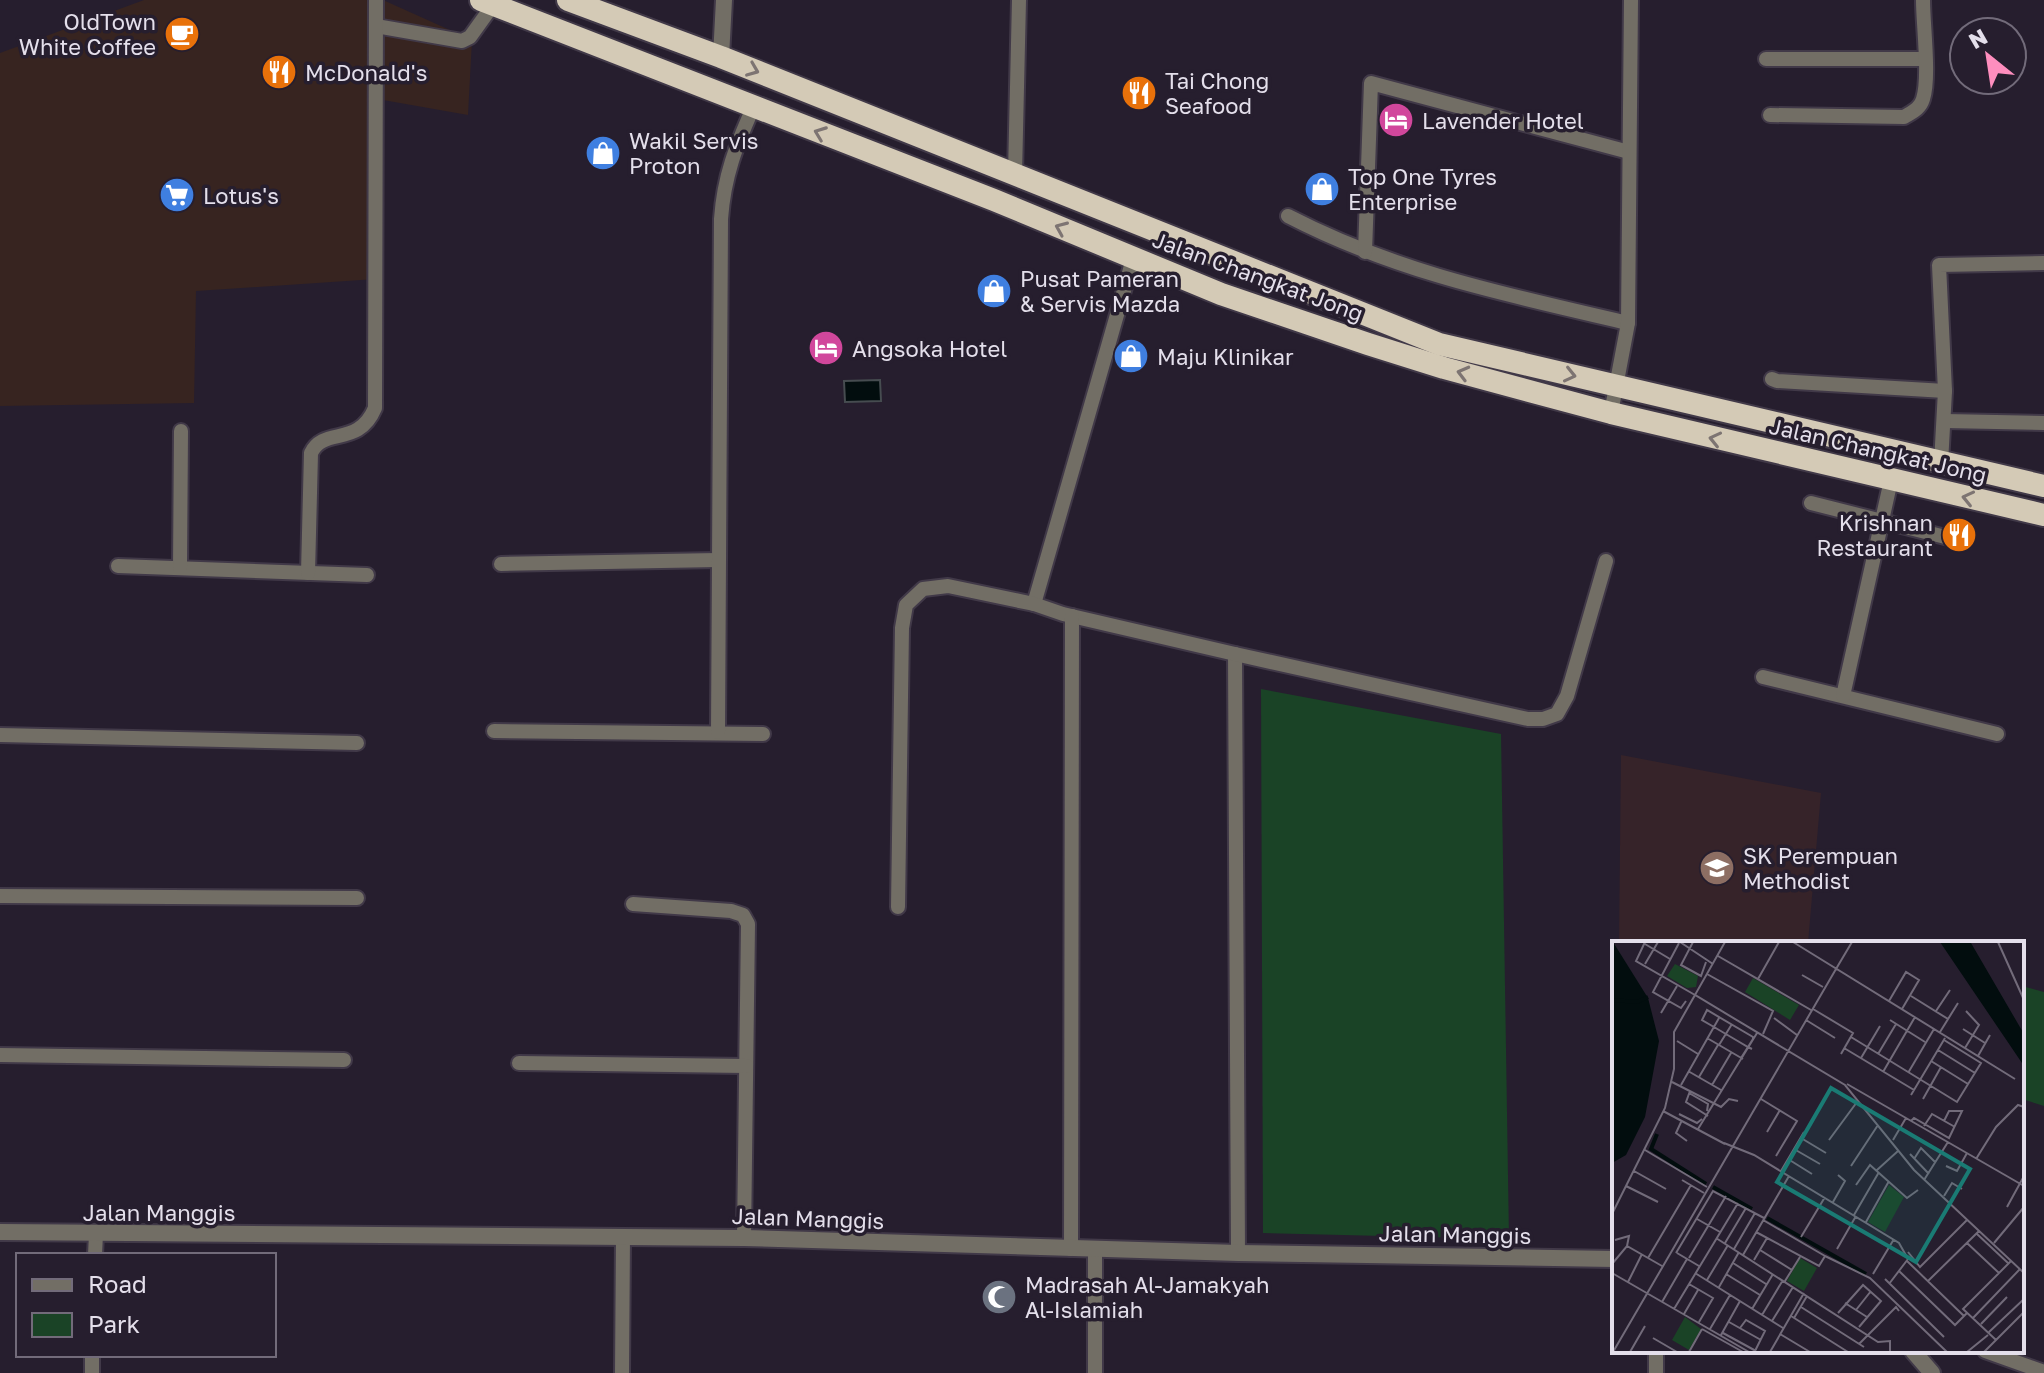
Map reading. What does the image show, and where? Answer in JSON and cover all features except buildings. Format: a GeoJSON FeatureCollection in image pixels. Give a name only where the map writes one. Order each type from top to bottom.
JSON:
{"type":"FeatureCollection","features":[{"type":"Feature","properties":{"kind":"highway"},"geometry":{"type":"LineString","coordinates":[[567,0],[569,15],[575,22],[628,57]]}},
{"type":"Feature","properties":{"kind":"highway","name":"Jalan Changkat Jong"},"geometry":{"type":"LineString","coordinates":[[567,0],[721,57],[1307,294],[1439,344],[2044,486]]}},
{"type":"Feature","properties":{"kind":"highway","name":"Jalan Changkat Jong"},"geometry":{"type":"LineString","coordinates":[[487,2],[994,200],[1221,294],[1444,368],[1611,413],[2044,515]]}},
{"type":"Feature","properties":{"kind":"highway"},"geometry":{"type":"LineString","coordinates":[[1161,233],[1219,273],[1223,284],[1221,294]]}},
{"type":"Feature","properties":{"kind":"street"},"geometry":{"type":"LineString","coordinates":[[721,57],[724,0]]}},
{"type":"Feature","properties":{"kind":"street"},"geometry":{"type":"LineString","coordinates":[[1015,174],[1019,0]]}},
{"type":"Feature","properties":{"kind":"street"},"geometry":{"type":"LineString","coordinates":[[1611,413],[1628,323],[1631,0]]}},
{"type":"Feature","properties":{"kind":"street"},"geometry":{"type":"LineString","coordinates":[[1770,115],[1904,117],[1917,110],[1923,98],[1923,0]]}},
{"type":"Feature","properties":{"kind":"street"},"geometry":{"type":"LineString","coordinates":[[308,573],[311,453],[315,445],[322,441],[360,430],[369,422],[375,408],[376,26],[380,2]]}},
{"type":"Feature","properties":{"kind":"street"},"geometry":{"type":"LineString","coordinates":[[376,26],[462,41],[470,37],[487,2]]}},
{"type":"Feature","properties":{"kind":"street"},"geometry":{"type":"LineString","coordinates":[[1766,59],[1924,59]]}},
{"type":"Feature","properties":{"kind":"street"},"geometry":{"type":"LineString","coordinates":[[1365,252],[1371,83],[1629,152]]}},
{"type":"Feature","properties":{"kind":"street"},"geometry":{"type":"LineString","coordinates":[[718,732],[723,192],[730,161],[753,108]]}},
{"type":"Feature","properties":{"kind":"street"},"geometry":{"type":"LineString","coordinates":[[1288,216],[1365,252],[1461,284],[1628,323]]}},
{"type":"Feature","properties":{"kind":"street"},"geometry":{"type":"LineString","coordinates":[[1034,604],[1133,259]]}},
{"type":"Feature","properties":{"kind":"street"},"geometry":{"type":"LineString","coordinates":[[1941,463],[1945,391],[1939,265],[2044,263]]}},
{"type":"Feature","properties":{"kind":"street"},"geometry":{"type":"LineString","coordinates":[[1772,379],[1945,391]]}},
{"type":"Feature","properties":{"kind":"street"},"geometry":{"type":"LineString","coordinates":[[1945,421],[2044,423]]}},
{"type":"Feature","properties":{"kind":"street"},"geometry":{"type":"LineString","coordinates":[[180,568],[181,431]]}},
{"type":"Feature","properties":{"kind":"street"},"geometry":{"type":"LineString","coordinates":[[1843,696],[1891,480]]}},
{"type":"Feature","properties":{"kind":"street"},"geometry":{"type":"LineString","coordinates":[[1811,503],[1961,541]]}},
{"type":"Feature","properties":{"kind":"street"},"geometry":{"type":"LineString","coordinates":[[501,564],[718,560]]}},
{"type":"Feature","properties":{"kind":"street"},"geometry":{"type":"LineString","coordinates":[[898,907],[902,628],[906,605],[923,589],[948,586],[1034,604],[1072,616],[1235,654],[1528,719],[1543,719],[1557,714],[1567,696],[1606,561]]}},
{"type":"Feature","properties":{"kind":"street"},"geometry":{"type":"LineString","coordinates":[[118,566],[367,575]]}},
{"type":"Feature","properties":{"kind":"street"},"geometry":{"type":"LineString","coordinates":[[1071,1249],[1072,616]]}},
{"type":"Feature","properties":{"kind":"street"},"geometry":{"type":"LineString","coordinates":[[1235,654],[1238,1253]]}},
{"type":"Feature","properties":{"kind":"street"},"geometry":{"type":"LineString","coordinates":[[1763,677],[1997,734]]}},
{"type":"Feature","properties":{"kind":"street"},"geometry":{"type":"LineString","coordinates":[[494,731],[763,734]]}},
{"type":"Feature","properties":{"kind":"street"},"geometry":{"type":"LineString","coordinates":[[0,735],[357,743]]}},
{"type":"Feature","properties":{"kind":"street"},"geometry":{"type":"LineString","coordinates":[[0,896],[357,898]]}},
{"type":"Feature","properties":{"kind":"street"},"geometry":{"type":"LineString","coordinates":[[633,904],[731,911],[743,915],[748,924],[744,1238]]}},
{"type":"Feature","properties":{"kind":"street"},"geometry":{"type":"LineString","coordinates":[[0,1055],[344,1060]]}},
{"type":"Feature","properties":{"kind":"street"},"geometry":{"type":"LineString","coordinates":[[519,1063],[746,1066]]}},
{"type":"Feature","properties":{"kind":"street","name":"Jalan Manggis"},"geometry":{"type":"LineString","coordinates":[[0,1232],[744,1238],[1071,1249],[1612,1259]]}},
{"type":"Feature","properties":{"kind":"street"},"geometry":{"type":"LineString","coordinates":[[95,1253],[96,1234]]}},
{"type":"Feature","properties":{"kind":"street"},"geometry":{"type":"LineString","coordinates":[[622,1373],[623,1236]]}},
{"type":"Feature","properties":{"kind":"street"},"geometry":{"type":"LineString","coordinates":[[1095,1249],[1095,1373]]}},
{"type":"Feature","properties":{"kind":"street"},"geometry":{"type":"LineString","coordinates":[[1915,1353],[1932,1373]]}},
{"type":"Feature","properties":{"kind":"street"},"geometry":{"type":"LineString","coordinates":[[1991,1353],[2044,1372]]}},
{"type":"Feature","properties":{"kind":"shaded area"},"geometry":{"type":"Polygon","coordinates":[[[144,0],[383,0],[472,40],[468,115],[383,100],[376,279],[196,291],[194,403],[0,406],[0,53],[144,0]]]}},
{"type":"Feature","properties":{"kind":"shaded area"},"geometry":{"type":"Polygon","coordinates":[[[880,380],[881,401],[845,402],[844,381],[880,380]]]}},
{"type":"Feature","properties":{"kind":"shaded area","name":"SK Perempuan Methodist"},"geometry":{"type":"Polygon","coordinates":[[[1621,755],[1821,793],[1808,941],[1619,941],[1621,755]]]}},
{"type":"Feature","properties":{"kind":"green space"},"geometry":{"type":"Polygon","coordinates":[[[1261,689],[1501,734],[1509,1239],[1263,1233],[1261,689]]]}},
{"type":"Feature","properties":{"kind":"green space"},"geometry":{"type":"Polygon","coordinates":[[[2024,987],[2044,992],[2044,1106],[2024,1100],[2024,987]]]}},
{"type":"Feature","properties":{"kind":"place","name":"OldTown White Coffee"},"geometry":{"type":"Point","coordinates":[182,34]}},
{"type":"Feature","properties":{"kind":"place","name":"McDonald's"},"geometry":{"type":"Point","coordinates":[279,72]}},
{"type":"Feature","properties":{"kind":"place","name":"Tai Chong Seafood"},"geometry":{"type":"Point","coordinates":[1139,93]}},
{"type":"Feature","properties":{"kind":"place","name":"Lavender Hotel"},"geometry":{"type":"Point","coordinates":[1396,120]}},
{"type":"Feature","properties":{"kind":"place","name":"Wakil Servis Proton"},"geometry":{"type":"Point","coordinates":[603,153]}},
{"type":"Feature","properties":{"kind":"place","name":"Top One Tyres Enterprise"},"geometry":{"type":"Point","coordinates":[1322,189]}},
{"type":"Feature","properties":{"kind":"place","name":"Lotus's"},"geometry":{"type":"Point","coordinates":[177,195]}},
{"type":"Feature","properties":{"kind":"place","name":"Pusat Pameran & Servis Mazda"},"geometry":{"type":"Point","coordinates":[994,291]}},
{"type":"Feature","properties":{"kind":"place","name":"Angsoka Hotel"},"geometry":{"type":"Point","coordinates":[826,348]}},
{"type":"Feature","properties":{"kind":"place","name":"Maju Klinikar"},"geometry":{"type":"Point","coordinates":[1131,356]}},
{"type":"Feature","properties":{"kind":"place","name":"Krishnan Restaurant"},"geometry":{"type":"Point","coordinates":[1959,535]}},
{"type":"Feature","properties":{"kind":"place","name":"SK Perempuan Methodist"},"geometry":{"type":"Point","coordinates":[1717,868]}},
{"type":"Feature","properties":{"kind":"place","name":"Madrasah Al-Jamakyah Al-Islamiah"},"geometry":{"type":"Point","coordinates":[999,1297]}}]}
